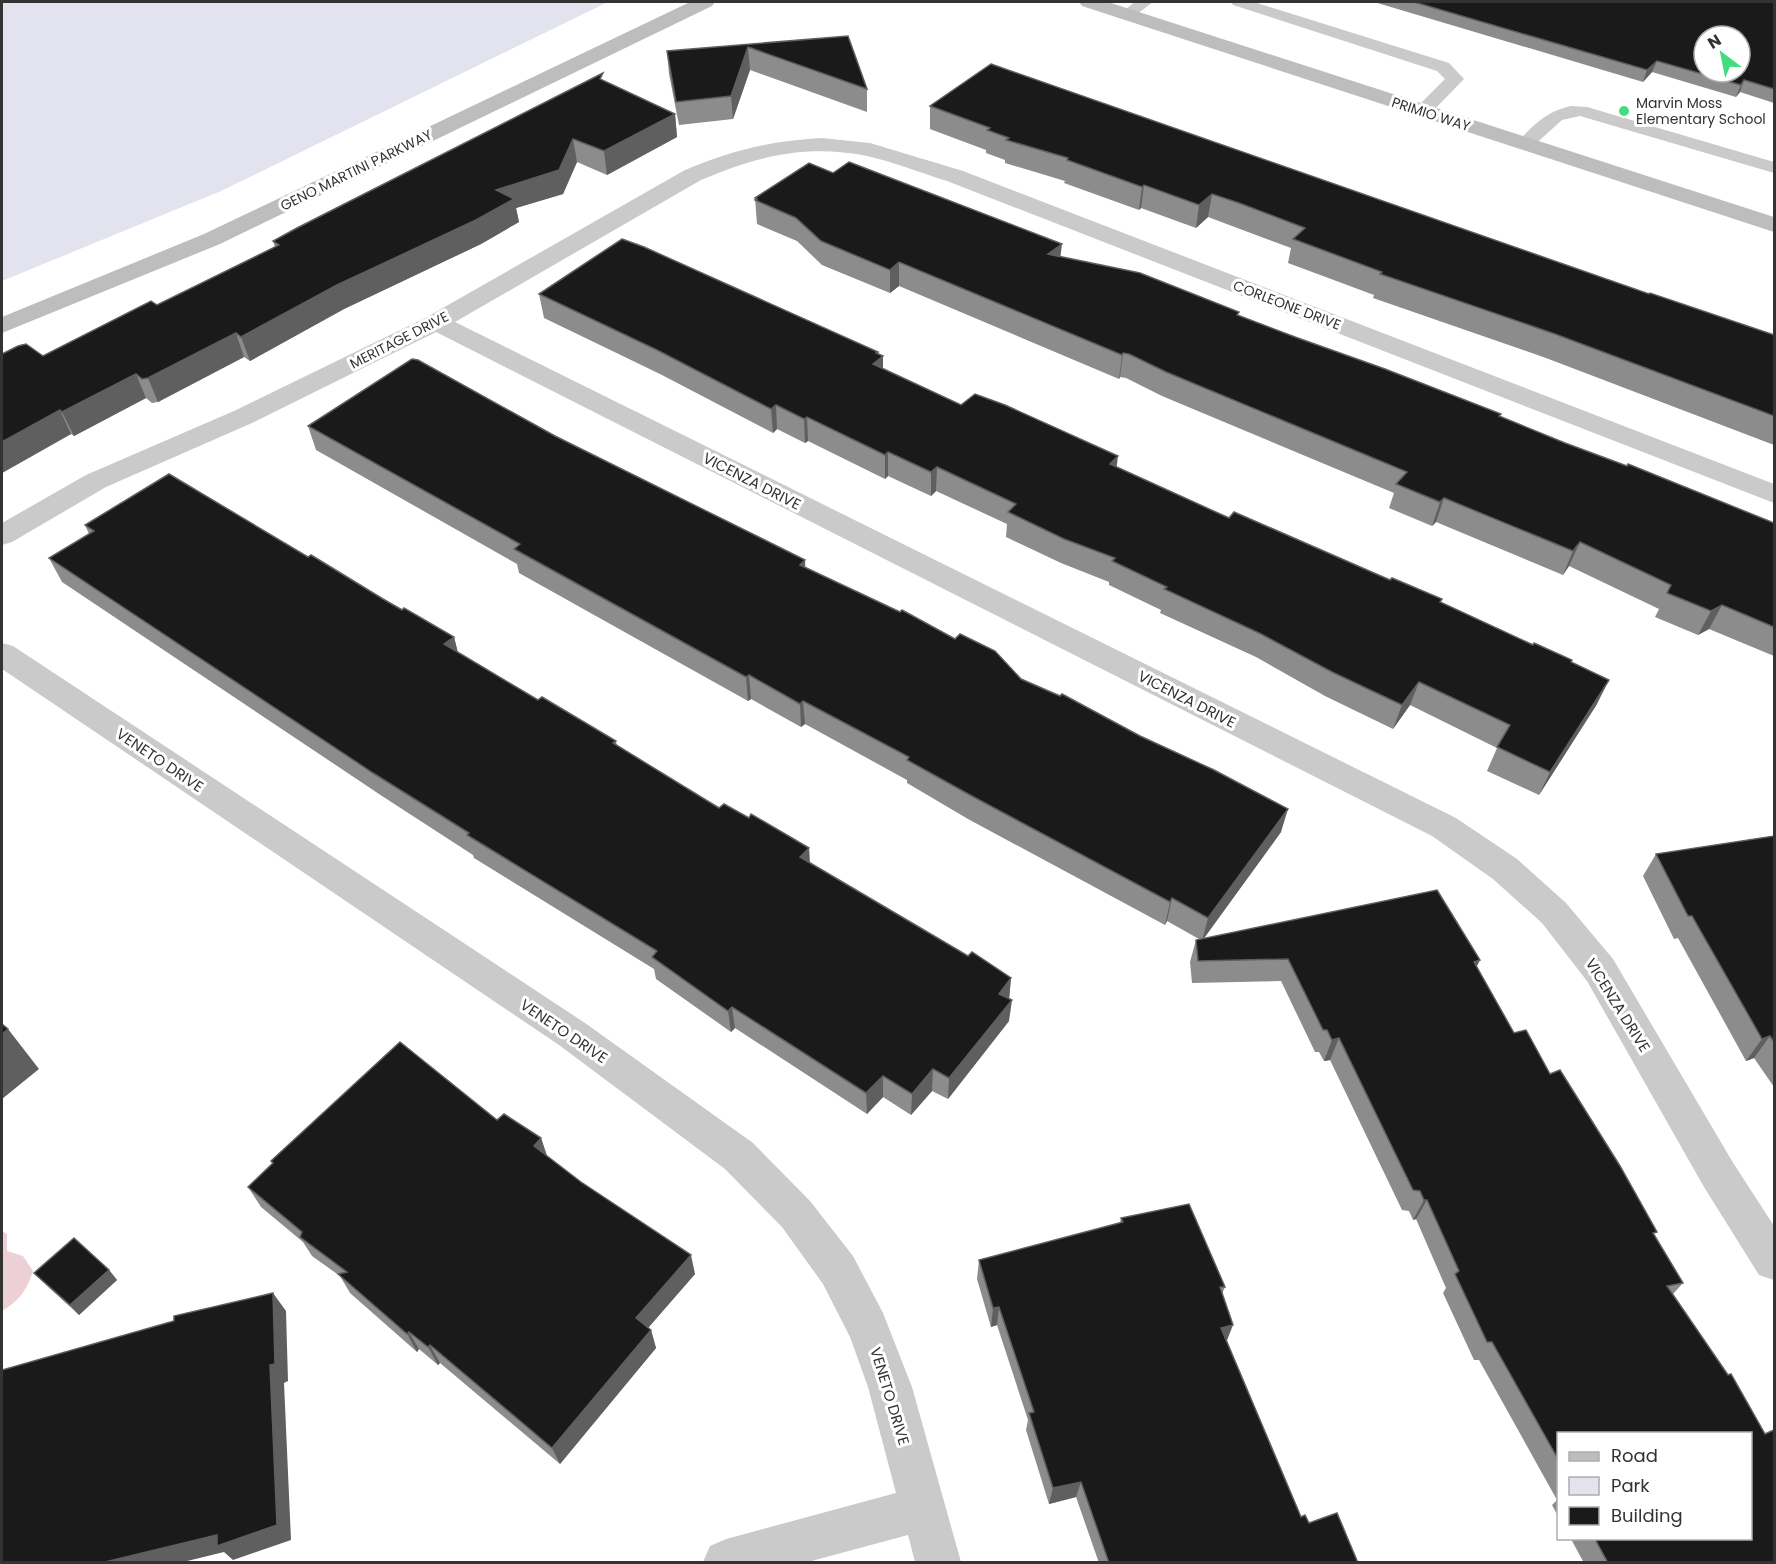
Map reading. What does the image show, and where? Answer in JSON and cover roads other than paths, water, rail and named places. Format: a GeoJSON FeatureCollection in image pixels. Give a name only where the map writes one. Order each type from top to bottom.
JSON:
{"type":"FeatureCollection","features":[{"type":"Feature","properties":{"kind":"street","name":"GENO MARTINI PARKWAY"},"geometry":{"type":"LineString","coordinates":[[2,326],[212,239],[705,2]]}},
{"type":"Feature","properties":{"kind":"street","name":"PRIMIO WAY"},"geometry":{"type":"LineString","coordinates":[[1089,2],[1774,225]]}},
{"type":"Feature","properties":{"kind":"street","name":"CORLEONE DRIVE"},"geometry":{"type":"LineString","coordinates":[[794,146],[822,145],[870,150],[955,176],[1774,494]]}},
{"type":"Feature","properties":{"kind":"street","name":"MERITAGE DRIVE"},"geometry":{"type":"LineString","coordinates":[[2,535],[96,482],[243,417],[436,322],[693,175],[754,152],[794,146]]}},
{"type":"Feature","properties":{"kind":"street","name":"VICENZA DRIVE"},"geometry":{"type":"LineString","coordinates":[[436,322],[1444,827],[1505,869],[1554,913],[1600,970],[1718,1174],[1774,1260]]}},
{"type":"Feature","properties":{"kind":"street","name":"VENETO DRIVE"},"geometry":{"type":"LineString","coordinates":[[2,654],[572,1034],[739,1156],[796,1214],[838,1270],[868,1328],[886,1377],[938,1563]]}},
{"type":"Feature","properties":{"kind":"street"},"geometry":{"type":"LineString","coordinates":[[726,1563],[923,1509]]}},
{"type":"Feature","properties":{"kind":"lane"},"geometry":{"type":"LineString","coordinates":[[1127,14],[1145,2]]}},
{"type":"Feature","properties":{"kind":"lane"},"geometry":{"type":"LineString","coordinates":[[1239,2],[1443,67],[1455,79],[1423,111]]}},
{"type":"Feature","properties":{"kind":"lane"},"geometry":{"type":"LineString","coordinates":[[1525,144],[1555,114],[1565,111],[1581,111],[1774,168]]}},
{"type":"Feature","properties":{"kind":"place","name":"Marvin Moss Elementary School"},"geometry":{"type":"Point","coordinates":[1624,111]}}]}
